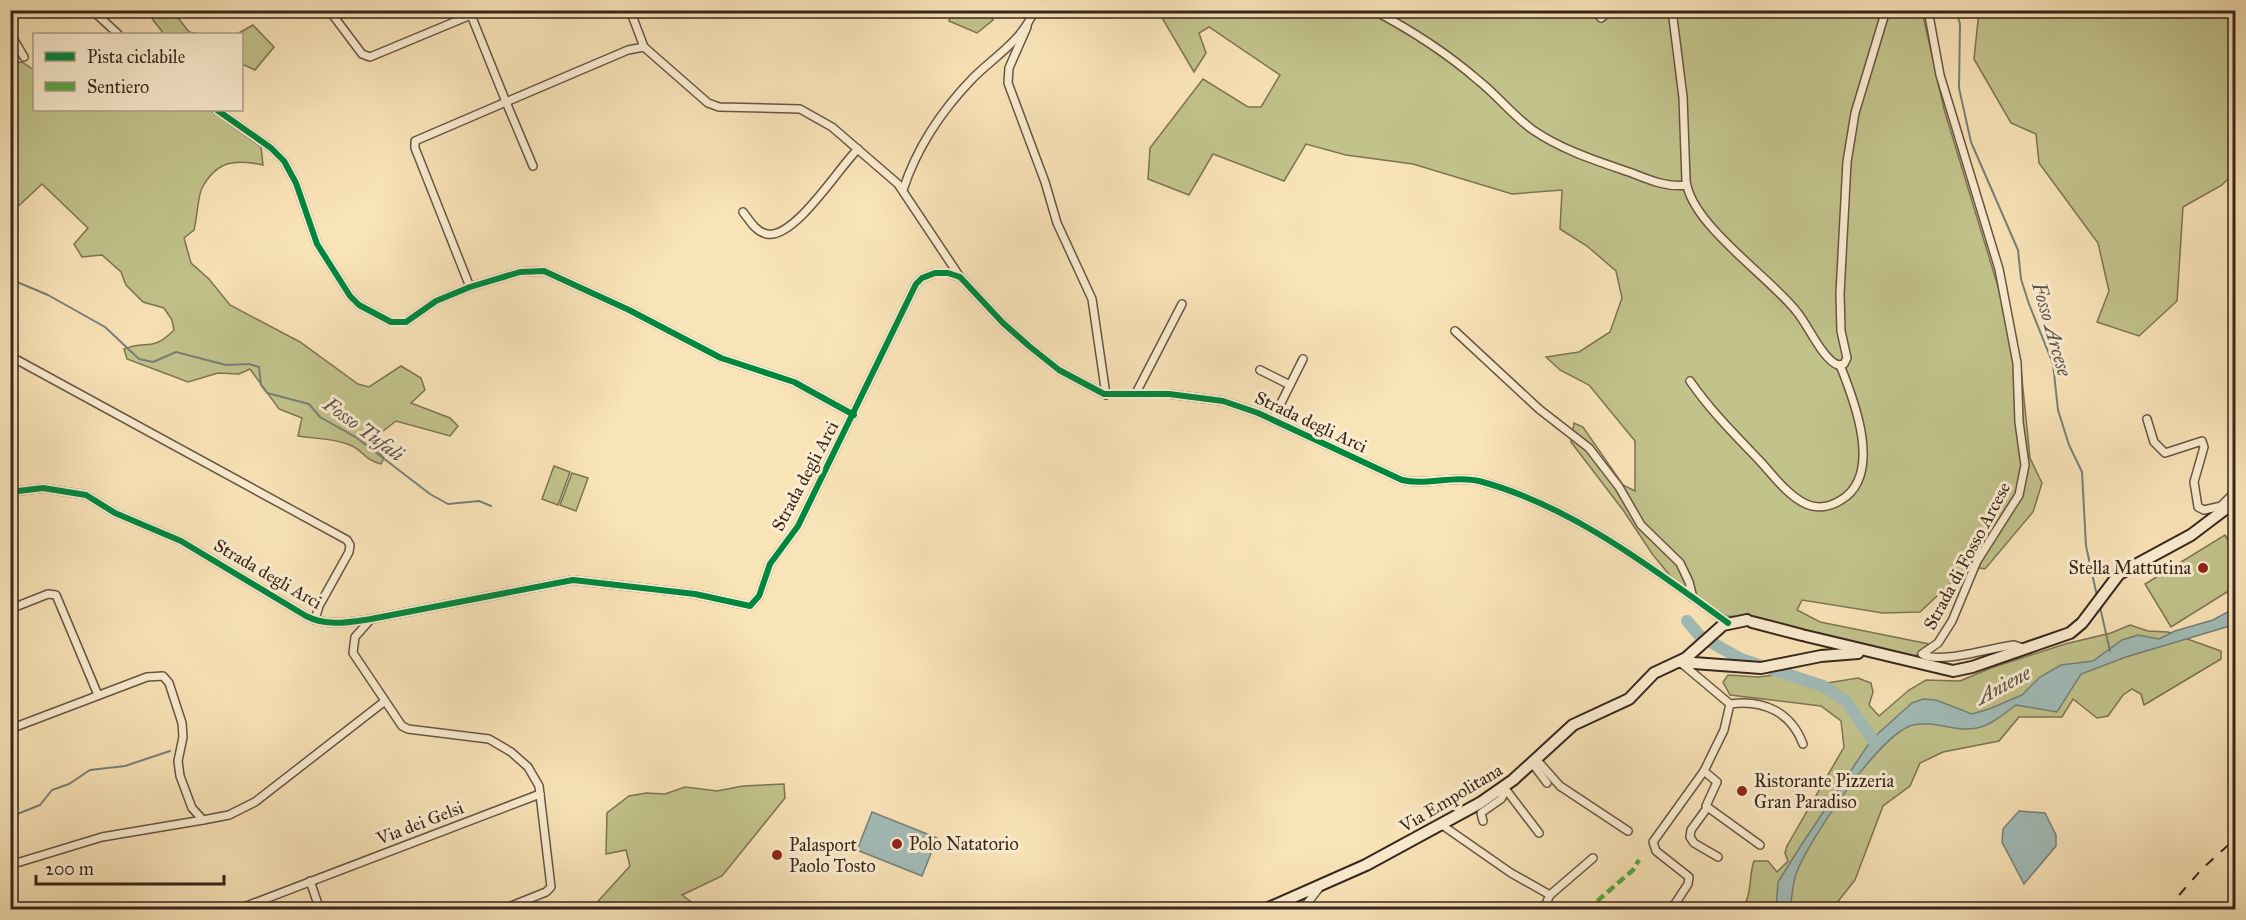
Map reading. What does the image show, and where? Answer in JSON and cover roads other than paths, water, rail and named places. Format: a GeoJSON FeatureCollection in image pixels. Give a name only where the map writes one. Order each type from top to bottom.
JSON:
{"type":"FeatureCollection","features":[{"type":"Feature","properties":{"kind":"main road"},"geometry":{"type":"LineString","coordinates":[[1724,625],[1750,621],[1823,641],[1953,671],[1975,666],[2070,633],[2082,623],[2119,574],[2188,537],[2235,502]]}},
{"type":"Feature","properties":{"kind":"main road","name":"Via Empolitana"},"geometry":{"type":"LineString","coordinates":[[1264,909],[1381,858],[1505,789],[1573,725],[1629,699],[1657,670],[1680,662],[1724,625]]}},
{"type":"Feature","properties":{"kind":"main road"},"geometry":{"type":"LineString","coordinates":[[1821,656],[1827,648],[1823,641]]}},
{"type":"Feature","properties":{"kind":"main road"},"geometry":{"type":"LineString","coordinates":[[1697,650],[1699,658],[1706,665]]}},
{"type":"Feature","properties":{"kind":"main road"},"geometry":{"type":"LineString","coordinates":[[1680,662],[1761,668],[1821,656],[1870,652]]}},
{"type":"Feature","properties":{"kind":"street"},"geometry":{"type":"LineString","coordinates":[[92,10],[117,33]]}},
{"type":"Feature","properties":{"kind":"street"},"geometry":{"type":"LineString","coordinates":[[329,10],[362,54],[369,57],[482,10]]}},
{"type":"Feature","properties":{"kind":"street"},"geometry":{"type":"LineString","coordinates":[[630,10],[644,47],[708,103],[719,106],[800,109],[831,127],[884,170],[903,190],[960,278],[1009,329],[1047,361],[1106,395]]}},
{"type":"Feature","properties":{"kind":"street"},"geometry":{"type":"LineString","coordinates":[[1034,10],[1009,69],[1008,86],[1045,182],[1057,223],[1092,299],[1106,395]]}},
{"type":"Feature","properties":{"kind":"street"},"geometry":{"type":"LineString","coordinates":[[1373,10],[1446,54],[1482,83],[1524,123],[1545,137],[1643,178],[1674,186],[1686,185]]}},
{"type":"Feature","properties":{"kind":"street"},"geometry":{"type":"LineString","coordinates":[[1594,10],[1601,18],[1611,10]]}},
{"type":"Feature","properties":{"kind":"street"},"geometry":{"type":"LineString","coordinates":[[1672,10],[1683,97],[1686,185],[1694,202],[1716,232],[1795,309],[1827,356],[1834,364],[1840,365]]}},
{"type":"Feature","properties":{"kind":"street"},"geometry":{"type":"LineString","coordinates":[[1840,365],[1847,358],[1841,331],[1840,294],[1850,138],[1877,35],[1886,10]]}},
{"type":"Feature","properties":{"kind":"street","name":"Strada di Fosso Arcese"},"geometry":{"type":"LineString","coordinates":[[1928,10],[1940,75],[1999,269],[2017,363],[2019,422],[2025,465],[2019,495],[1977,561],[1952,621],[1938,643],[1922,654],[1925,657],[1942,656],[2014,645],[2023,648]]}},
{"type":"Feature","properties":{"kind":"street"},"geometry":{"type":"LineString","coordinates":[[471,15],[533,166]]}},
{"type":"Feature","properties":{"kind":"street"},"geometry":{"type":"LineString","coordinates":[[903,190],[913,163],[946,108],[1027,27]]}},
{"type":"Feature","properties":{"kind":"street"},"geometry":{"type":"LineString","coordinates":[[10,33],[24,57]]}},
{"type":"Feature","properties":{"kind":"street"},"geometry":{"type":"LineString","coordinates":[[470,287],[414,143],[420,137],[628,50],[644,47]]}},
{"type":"Feature","properties":{"kind":"street"},"geometry":{"type":"LineString","coordinates":[[218,111],[271,148],[287,165],[296,183],[317,244],[357,304],[391,322],[400,324],[436,301],[470,287],[525,271],[549,273],[721,358],[794,382],[854,415]]}},
{"type":"Feature","properties":{"kind":"street"},"geometry":{"type":"LineString","coordinates":[[743,213],[761,232],[771,234],[781,231],[808,207],[858,149]]}},
{"type":"Feature","properties":{"kind":"street","name":"Strada degli Arci"},"geometry":{"type":"LineString","coordinates":[[10,492],[50,488],[86,495],[120,515],[181,541],[315,620],[340,623],[371,619],[573,580],[608,582],[706,596],[746,606],[752,605],[759,596],[770,564],[795,533],[917,282],[926,276],[939,273],[960,278]]}},
{"type":"Feature","properties":{"kind":"street"},"geometry":{"type":"LineString","coordinates":[[1136,393],[1182,304]]}},
{"type":"Feature","properties":{"kind":"street"},"geometry":{"type":"LineString","coordinates":[[1455,331],[1544,413],[1589,448],[1619,487],[1641,525],[1680,563],[1688,578],[1693,598]]}},
{"type":"Feature","properties":{"kind":"street"},"geometry":{"type":"LineString","coordinates":[[10,356],[347,540],[350,545],[349,552],[319,606],[315,620]]}},
{"type":"Feature","properties":{"kind":"street"},"geometry":{"type":"LineString","coordinates":[[1273,419],[1303,359]]}},
{"type":"Feature","properties":{"kind":"street"},"geometry":{"type":"LineString","coordinates":[[1690,381],[1721,421],[1790,492],[1805,503],[1823,507],[1837,503],[1852,492],[1860,480],[1863,469],[1856,417],[1840,365]]}},
{"type":"Feature","properties":{"kind":"street"},"geometry":{"type":"LineString","coordinates":[[1260,370],[1290,385]]}},
{"type":"Feature","properties":{"kind":"street","name":"Strada degli Arci"},"geometry":{"type":"LineString","coordinates":[[1106,395],[1136,393],[1204,397],[1242,406],[1404,481],[1462,478],[1513,492],[1621,549],[1693,598],[1724,625]]}},
{"type":"Feature","properties":{"kind":"street"},"geometry":{"type":"LineString","coordinates":[[2147,419],[2154,442],[2164,453],[2170,453],[2198,441],[2203,442],[2194,482],[2198,505],[2202,510],[2235,502]]}},
{"type":"Feature","properties":{"kind":"street"},"geometry":{"type":"LineString","coordinates":[[2220,507],[2235,490]]}},
{"type":"Feature","properties":{"kind":"street"},"geometry":{"type":"LineString","coordinates":[[10,609],[48,594],[56,595],[98,695]]}},
{"type":"Feature","properties":{"kind":"street"},"geometry":{"type":"LineString","coordinates":[[371,619],[356,637],[352,650],[364,672],[406,728],[479,737],[499,744],[531,770],[540,794],[550,889],[501,909]]}},
{"type":"Feature","properties":{"kind":"street"},"geometry":{"type":"LineString","coordinates":[[1680,662],[1730,704],[1750,703],[1773,708],[1792,723],[1803,744]]}},
{"type":"Feature","properties":{"kind":"street"},"geometry":{"type":"LineString","coordinates":[[10,729],[152,675],[165,678],[183,726],[178,761],[180,776],[192,808],[203,820]]}},
{"type":"Feature","properties":{"kind":"street"},"geometry":{"type":"LineString","coordinates":[[10,865],[102,837],[229,815],[255,802],[385,701]]}},
{"type":"Feature","properties":{"kind":"street"},"geometry":{"type":"LineString","coordinates":[[1671,909],[1688,884],[1689,877],[1656,851],[1653,842],[1704,771],[1724,730],[1730,704]]}},
{"type":"Feature","properties":{"kind":"street"},"geometry":{"type":"LineString","coordinates":[[1534,761],[1547,783]]}},
{"type":"Feature","properties":{"kind":"street"},"geometry":{"type":"LineString","coordinates":[[1534,761],[1560,786],[1628,831]]}},
{"type":"Feature","properties":{"kind":"street"},"geometry":{"type":"LineString","coordinates":[[1704,771],[1717,782],[1706,803],[1707,808],[1691,830],[1690,837],[1694,843],[1718,857]]}},
{"type":"Feature","properties":{"kind":"street"},"geometry":{"type":"LineString","coordinates":[[1483,821],[1481,813],[1503,798],[1505,789]]}},
{"type":"Feature","properties":{"kind":"street"},"geometry":{"type":"LineString","coordinates":[[1505,789],[1539,832]]}},
{"type":"Feature","properties":{"kind":"street","name":"Via dei Gelsi"},"geometry":{"type":"LineString","coordinates":[[236,909],[540,794]]}},
{"type":"Feature","properties":{"kind":"street"},"geometry":{"type":"LineString","coordinates":[[1707,808],[1760,845]]}},
{"type":"Feature","properties":{"kind":"street"},"geometry":{"type":"LineString","coordinates":[[1442,825],[1511,873],[1550,895]]}},
{"type":"Feature","properties":{"kind":"street"},"geometry":{"type":"LineString","coordinates":[[1543,909],[1550,895],[1593,858]]}},
{"type":"Feature","properties":{"kind":"street"},"geometry":{"type":"LineString","coordinates":[[310,881],[320,909]]}},
{"type":"Feature","properties":{"kind":"street"},"geometry":{"type":"LineString","coordinates":[[1302,909],[1323,884]]}},
{"type":"Feature","properties":{"kind":"water"},"geometry":{"type":"Polygon","coordinates":[[[2235,608],[2235,624],[2233,625],[2126,657],[2081,674],[2057,712],[2016,705],[1995,721],[1973,729],[1921,724],[1899,732],[1865,767],[1815,838],[1796,874],[1789,909],[1776,909],[1778,882],[1800,847],[1872,739],[1912,703],[1923,699],[1936,700],[1972,714],[1989,709],[2022,695],[2040,677],[2061,665],[2093,661],[2122,640],[2138,635],[2159,639],[2175,631],[2213,620],[2235,608]]]}},
{"type":"Feature","properties":{"kind":"water"},"geometry":{"type":"Polygon","coordinates":[[[2019,811],[2045,813],[2056,835],[2056,846],[2024,884],[2002,842],[2003,829],[2019,811]]]}},
{"type":"Feature","properties":{"kind":"water","name":"Polo Natatorio"},"geometry":{"type":"Polygon","coordinates":[[[872,812],[937,838],[922,876],[857,850],[872,812]]]}},
{"type":"Feature","properties":{"kind":"waterway","name":"Fosso Arcese"},"geometry":{"type":"LineString","coordinates":[[1956,10],[1960,24],[1959,88],[1971,142],[2018,250],[2021,279],[2053,364],[2058,410],[2069,445],[2082,472],[2086,546],[2097,596]]}},
{"type":"Feature","properties":{"kind":"waterway","name":"Fosso Tufali"},"geometry":{"type":"LineString","coordinates":[[10,279],[48,295],[105,327],[139,359],[153,362],[176,352],[226,365],[249,364],[259,367],[261,385],[267,393],[309,404],[320,417],[357,438],[430,494],[448,504],[479,501],[491,506]]}},
{"type":"Feature","properties":{"kind":"waterway","name":"Fosso Arcese"},"geometry":{"type":"LineString","coordinates":[[2100,607],[2110,651]]}},
{"type":"Feature","properties":{"kind":"waterway"},"geometry":{"type":"LineString","coordinates":[[1687,621],[1700,636],[1741,659],[1823,686],[1846,701],[1875,743]]}},
{"type":"Feature","properties":{"kind":"waterway"},"geometry":{"type":"LineString","coordinates":[[10,817],[40,805],[52,790],[69,784],[90,770],[125,766],[170,751]]}},
{"type":"Feature","properties":{"kind":"railway"},"geometry":{"type":"LineString","coordinates":[[2166,910],[2202,869],[2236,838]]}},
{"type":"Feature","properties":{"kind":"place","name":"Stella Mattutina"},"geometry":{"type":"Point","coordinates":[2203,568]}},
{"type":"Feature","properties":{"kind":"place","name":"Ristorante Pizzeria Gran Paradiso"},"geometry":{"type":"Point","coordinates":[1742,791]}},
{"type":"Feature","properties":{"kind":"place","name":"Polo Natatorio"},"geometry":{"type":"Point","coordinates":[897,844]}},
{"type":"Feature","properties":{"kind":"place","name":"Palasport Paolo Tosto"},"geometry":{"type":"Point","coordinates":[777,855]}},
{"type":"Feature","properties":{"kind":"water label","name":"Aniene"},"geometry":{"type":"Point","coordinates":[2003,685]}}]}
